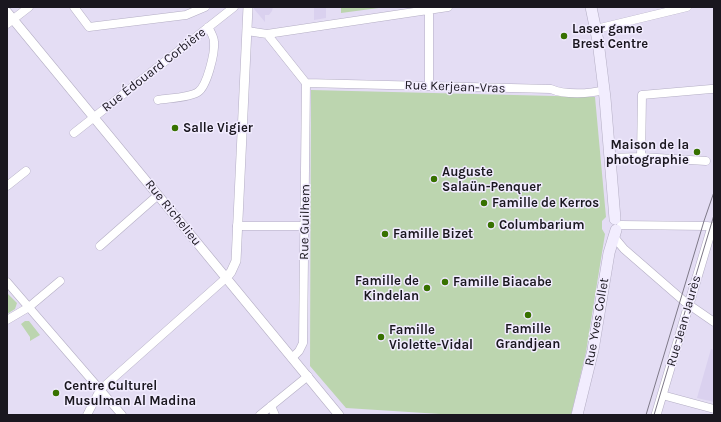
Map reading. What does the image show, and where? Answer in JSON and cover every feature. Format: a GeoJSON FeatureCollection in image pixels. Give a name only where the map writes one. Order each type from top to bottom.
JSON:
{"type":"FeatureCollection","features":[{"type":"Feature","properties":{"kind":"main road","name":"Rue Yves Collet"},"geometry":{"type":"LineString","coordinates":[[577,415],[593,350],[609,252],[616,228],[604,90],[596,29],[591,7]]}},
{"type":"Feature","properties":{"kind":"street"},"geometry":{"type":"LineString","coordinates":[[10,22],[29,7]]}},
{"type":"Feature","properties":{"kind":"street"},"geometry":{"type":"LineString","coordinates":[[74,7],[89,27],[186,15],[205,7]]}},
{"type":"Feature","properties":{"kind":"street","name":"Rue Édouard Corbière"},"geometry":{"type":"LineString","coordinates":[[74,133],[234,7]]}},
{"type":"Feature","properties":{"kind":"street"},"geometry":{"type":"LineString","coordinates":[[86,415],[100,390],[226,278],[231,272],[236,261],[248,7]]}},
{"type":"Feature","properties":{"kind":"street"},"geometry":{"type":"LineString","coordinates":[[247,31],[267,34],[429,8],[448,7]]}},
{"type":"Feature","properties":{"kind":"street"},"geometry":{"type":"LineString","coordinates":[[596,29],[687,7]]}},
{"type":"Feature","properties":{"kind":"street"},"geometry":{"type":"LineString","coordinates":[[429,8],[429,86]]}},
{"type":"Feature","properties":{"kind":"street","name":"Rue Richelieu"},"geometry":{"type":"LineString","coordinates":[[7,12],[10,22],[94,118],[340,415]]}},
{"type":"Feature","properties":{"kind":"street"},"geometry":{"type":"LineString","coordinates":[[158,100],[188,95],[197,92],[202,88],[205,82],[214,41],[208,27]]}},
{"type":"Feature","properties":{"kind":"street"},"geometry":{"type":"LineString","coordinates":[[267,34],[306,83]]}},
{"type":"Feature","properties":{"kind":"street","name":"Rue Kerjean-Vras"},"geometry":{"type":"LineString","coordinates":[[306,83],[551,90],[558,92],[595,92],[604,90]]}},
{"type":"Feature","properties":{"kind":"street","name":"Rue Guilhem"},"geometry":{"type":"LineString","coordinates":[[292,358],[299,351],[303,343],[306,83]]}},
{"type":"Feature","properties":{"kind":"street"},"geometry":{"type":"LineString","coordinates":[[641,157],[642,95],[714,89]]}},
{"type":"Feature","properties":{"kind":"street"},"geometry":{"type":"LineString","coordinates":[[609,158],[641,157],[706,161]]}},
{"type":"Feature","properties":{"kind":"street"},"geometry":{"type":"LineString","coordinates":[[7,186],[26,171]]}},
{"type":"Feature","properties":{"kind":"street"},"geometry":{"type":"LineString","coordinates":[[100,246],[158,195]]}},
{"type":"Feature","properties":{"kind":"street"},"geometry":{"type":"LineString","coordinates":[[237,226],[305,226]]}},
{"type":"Feature","properties":{"kind":"street"},"geometry":{"type":"LineString","coordinates":[[713,227],[616,228],[624,249],[689,305],[714,322]]}},
{"type":"Feature","properties":{"kind":"street","name":"Rue Jean Jaurès"},"geometry":{"type":"LineString","coordinates":[[656,415],[713,227]]}},
{"type":"Feature","properties":{"kind":"street"},"geometry":{"type":"LineString","coordinates":[[7,320],[29,307],[60,280]]}},
{"type":"Feature","properties":{"kind":"street"},"geometry":{"type":"LineString","coordinates":[[7,282],[122,415]]}},
{"type":"Feature","properties":{"kind":"street"},"geometry":{"type":"LineString","coordinates":[[260,415],[308,376]]}},
{"type":"Feature","properties":{"kind":"street"},"geometry":{"type":"LineString","coordinates":[[662,395],[714,409]]}},
{"type":"Feature","properties":{"kind":"street"},"geometry":{"type":"LineString","coordinates":[[271,406],[275,415]]}},
{"type":"Feature","properties":{"kind":"shaded area"},"geometry":{"type":"Polygon","coordinates":[[[254,7],[273,7],[269,15],[265,15],[265,22],[254,7]]]}},
{"type":"Feature","properties":{"kind":"shaded area"},"geometry":{"type":"Polygon","coordinates":[[[314,7],[326,7],[326,18],[314,20],[314,7]]]}},
{"type":"Feature","properties":{"kind":"shaded area"},"geometry":{"type":"Polygon","coordinates":[[[711,349],[714,350],[714,402],[697,398],[711,349]]]}},
{"type":"Feature","properties":{"kind":"green space"},"geometry":{"type":"Polygon","coordinates":[[[341,7],[386,7],[341,13],[341,7]]]}},
{"type":"Feature","properties":{"kind":"green space"},"geometry":{"type":"Polygon","coordinates":[[[311,90],[595,97],[606,217],[602,221],[602,229],[605,234],[586,352],[571,415],[456,415],[346,408],[310,366],[311,90]]]}},
{"type":"Feature","properties":{"kind":"green space"},"geometry":{"type":"Polygon","coordinates":[[[7,293],[17,303],[15,309],[7,314],[7,293]]]}},
{"type":"Feature","properties":{"kind":"green space"},"geometry":{"type":"Polygon","coordinates":[[[25,321],[29,321],[40,335],[30,341],[30,337],[21,324],[25,321]]]}},
{"type":"Feature","properties":{"kind":"tram line"},"geometry":{"type":"LineString","coordinates":[[646,415],[714,192]]}},
{"type":"Feature","properties":{"kind":"tram line"},"geometry":{"type":"LineString","coordinates":[[654,415],[714,215]]}},
{"type":"Feature","properties":{"kind":"place","name":"Laser game Brest Centre"},"geometry":{"type":"Point","coordinates":[564,36]}},
{"type":"Feature","properties":{"kind":"place","name":"Salle Vigier"},"geometry":{"type":"Point","coordinates":[175,128]}},
{"type":"Feature","properties":{"kind":"place","name":"Maison de la photographie"},"geometry":{"type":"Point","coordinates":[697,152]}},
{"type":"Feature","properties":{"kind":"place","name":"Auguste Salaün-Penquer"},"geometry":{"type":"Point","coordinates":[434,179]}},
{"type":"Feature","properties":{"kind":"place","name":"Famille de Kerros"},"geometry":{"type":"Point","coordinates":[484,203]}},
{"type":"Feature","properties":{"kind":"place","name":"Columbarium"},"geometry":{"type":"Point","coordinates":[491,225]}},
{"type":"Feature","properties":{"kind":"place","name":"Famille Bizet"},"geometry":{"type":"Point","coordinates":[385,234]}},
{"type":"Feature","properties":{"kind":"place","name":"Famille Biacabe"},"geometry":{"type":"Point","coordinates":[445,282]}},
{"type":"Feature","properties":{"kind":"place","name":"Famille de Kindelan"},"geometry":{"type":"Point","coordinates":[427,288]}},
{"type":"Feature","properties":{"kind":"place","name":"Famille Grandjean"},"geometry":{"type":"Point","coordinates":[528,315]}},
{"type":"Feature","properties":{"kind":"place","name":"Famille Violette-Vidal"},"geometry":{"type":"Point","coordinates":[381,337]}},
{"type":"Feature","properties":{"kind":"place","name":"Centre Culturel Musulman Al Madina"},"geometry":{"type":"Point","coordinates":[56,393]}}]}
